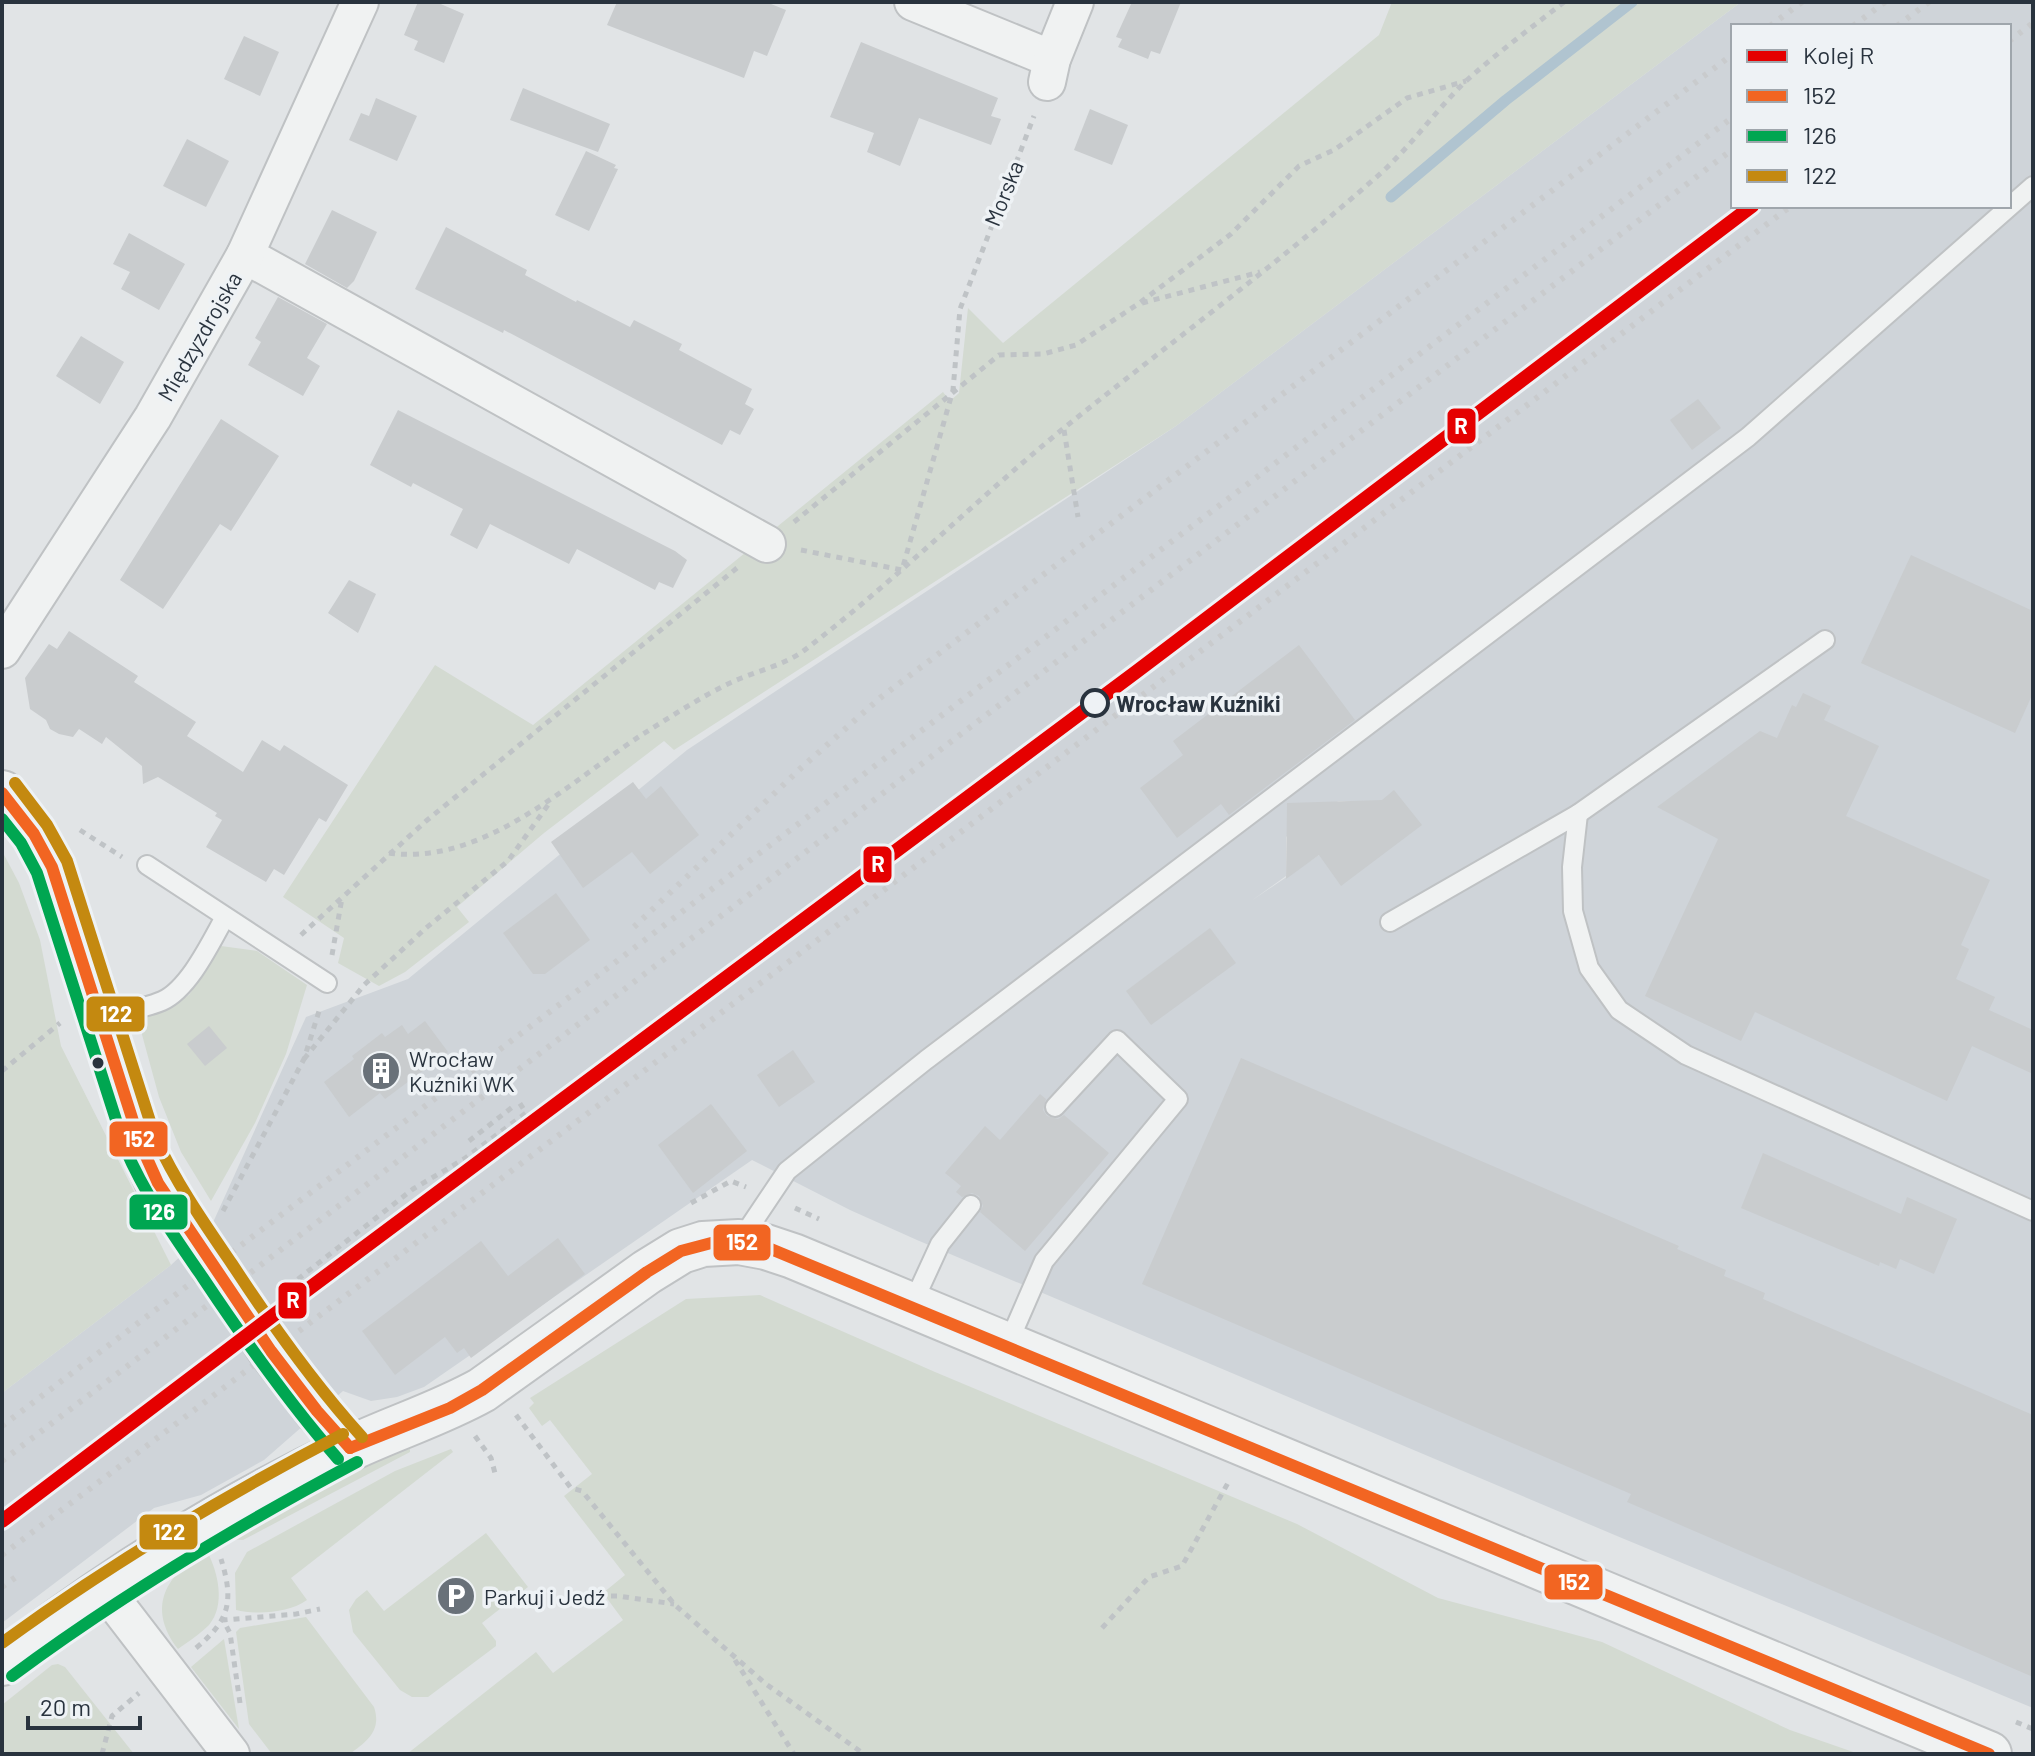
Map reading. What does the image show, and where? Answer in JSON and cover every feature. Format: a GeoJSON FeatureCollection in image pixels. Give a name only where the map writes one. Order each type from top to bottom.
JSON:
{"type":"FeatureCollection","features":[{"type":"Feature","properties":{"kind":"street","name":"Międzyzdrojska"},"geometry":{"type":"LineString","coordinates":[[2,650],[153,417],[245,255],[360,2]]}},
{"type":"Feature","properties":{"kind":"street"},"geometry":{"type":"LineString","coordinates":[[913,2],[1050,70],[1075,2]]}},
{"type":"Feature","properties":{"kind":"street"},"geometry":{"type":"LineString","coordinates":[[245,255],[767,544]]}},
{"type":"Feature","properties":{"kind":"street"},"geometry":{"type":"LineString","coordinates":[[2,793],[34,834],[52,867],[140,1143],[158,1183],[285,1370],[350,1448]]}},
{"type":"Feature","properties":{"kind":"street"},"geometry":{"type":"LineString","coordinates":[[2,1663],[47,1629],[202,1527],[350,1448],[450,1408],[482,1390],[681,1251],[703,1244],[739,1242],[793,1256],[1989,1754]]}},
{"type":"Feature","properties":{"kind":"street"},"geometry":{"type":"LineString","coordinates":[[105,1590],[231,1754]]}},
{"type":"Feature","properties":{"kind":"lane"},"geometry":{"type":"LineString","coordinates":[[2011,205],[2033,186]]}},
{"type":"Feature","properties":{"kind":"lane"},"geometry":{"type":"LineString","coordinates":[[739,1242],[787,1171],[926,1060],[1748,437],[2008,208]]}},
{"type":"Feature","properties":{"kind":"lane"},"geometry":{"type":"LineString","coordinates":[[1390,922],[1578,814],[1825,640]]}},
{"type":"Feature","properties":{"kind":"lane"},"geometry":{"type":"LineString","coordinates":[[1578,814],[1572,867],[1573,911],[1589,968],[1619,1010],[1686,1055],[2033,1211]]}},
{"type":"Feature","properties":{"kind":"lane"},"geometry":{"type":"LineString","coordinates":[[147,865],[327,983]]}},
{"type":"Feature","properties":{"kind":"lane"},"geometry":{"type":"LineString","coordinates":[[99,1009],[164,1000],[181,986],[202,958],[225,917]]}},
{"type":"Feature","properties":{"kind":"lane"},"geometry":{"type":"LineString","coordinates":[[1007,1346],[1044,1261],[1178,1099],[1117,1040],[1055,1107]]}},
{"type":"Feature","properties":{"kind":"lane"},"geometry":{"type":"LineString","coordinates":[[911,1306],[940,1244],[971,1205]]}},
{"type":"Feature","properties":{"kind":"path"},"geometry":{"type":"LineString","coordinates":[[389,853],[404,855],[452,849],[502,828],[551,801],[606,758],[664,721],[730,683],[802,652],[1064,429],[1265,271],[1384,170],[1466,81],[1564,2]]}},
{"type":"Feature","properties":{"kind":"path","name":"Morska"},"geometry":{"type":"LineString","coordinates":[[902,570],[953,390],[960,309],[1050,70]]}},
{"type":"Feature","properties":{"kind":"path"},"geometry":{"type":"LineString","coordinates":[[286,957],[302,934],[389,853],[999,355],[1043,354],[1076,345],[1138,304],[1231,234],[1299,166],[1334,150],[1407,98],[1466,81]]}},
{"type":"Feature","properties":{"kind":"path"},"geometry":{"type":"LineString","coordinates":[[1138,304],[1265,271]]}},
{"type":"Feature","properties":{"kind":"path"},"geometry":{"type":"LineString","coordinates":[[1064,429],[1078,517]]}},
{"type":"Feature","properties":{"kind":"path"},"geometry":{"type":"LineString","coordinates":[[767,544],[902,570]]}},
{"type":"Feature","properties":{"kind":"path"},"geometry":{"type":"LineString","coordinates":[[218,1219],[304,1059],[364,985],[426,928],[508,861],[551,801]]}},
{"type":"Feature","properties":{"kind":"path"},"geometry":{"type":"LineString","coordinates":[[68,834],[80,830],[136,867],[147,865]]}},
{"type":"Feature","properties":{"kind":"path"},"geometry":{"type":"LineString","coordinates":[[304,1059],[327,983],[342,897]]}},
{"type":"Feature","properties":{"kind":"path"},"geometry":{"type":"LineString","coordinates":[[2,1071],[44,1034],[99,1009]]}},
{"type":"Feature","properties":{"kind":"path"},"geometry":{"type":"LineString","coordinates":[[275,1297],[413,1189],[464,1159],[526,1113],[517,1104],[469,1141]]}},
{"type":"Feature","properties":{"kind":"path"},"geometry":{"type":"LineString","coordinates":[[508,1406],[571,1488],[582,1491],[675,1605],[766,1684],[864,1754]]}},
{"type":"Feature","properties":{"kind":"path"},"geometry":{"type":"LineString","coordinates":[[472,1431],[491,1458],[496,1477]]}},
{"type":"Feature","properties":{"kind":"path"},"geometry":{"type":"LineString","coordinates":[[1102,1628],[1149,1577],[1182,1566],[1230,1480],[1215,1474]]}},
{"type":"Feature","properties":{"kind":"path"},"geometry":{"type":"LineString","coordinates":[[194,1650],[215,1633],[229,1603],[222,1560],[217,1553]]}},
{"type":"Feature","properties":{"kind":"path"},"geometry":{"type":"LineString","coordinates":[[222,1560],[234,1553]]}},
{"type":"Feature","properties":{"kind":"path"},"geometry":{"type":"LineString","coordinates":[[587,1596],[618,1596],[675,1605]]}},
{"type":"Feature","properties":{"kind":"path"},"geometry":{"type":"LineString","coordinates":[[223,1620],[320,1609]]}},
{"type":"Feature","properties":{"kind":"path"},"geometry":{"type":"LineString","coordinates":[[223,1620],[230,1633],[241,1711]]}},
{"type":"Feature","properties":{"kind":"path"},"geometry":{"type":"LineString","coordinates":[[731,1654],[794,1754]]}},
{"type":"Feature","properties":{"kind":"path"},"geometry":{"type":"LineString","coordinates":[[102,1754],[112,1716],[143,1691]]}},
{"type":"Feature","properties":{"kind":"shaded area"},"geometry":{"type":"Polygon","coordinates":[[[1392,2],[1741,2],[1176,426],[674,750],[664,741],[544,833],[457,907],[469,922],[405,972],[379,986],[338,963],[344,938],[283,897],[435,665],[533,725],[943,392],[950,401],[959,393],[968,308],[1003,343],[1379,35],[1392,2]]]}},
{"type":"Feature","properties":{"kind":"shaded area"},"geometry":{"type":"Polygon","coordinates":[[[1741,2],[2033,2],[2033,1708],[917,1240],[752,1160],[424,1387],[397,1397],[371,1401],[343,1391],[264,1460],[201,1495],[154,1508],[2,1623],[2,1393],[171,1265],[210,1229],[306,1017],[408,979],[687,750],[1176,426],[1741,2]],[[1339,801],[1317,809],[1286,837],[1286,876],[1251,901],[1319,855],[1380,801],[1339,801]]]}},
{"type":"Feature","properties":{"kind":"shaded area"},"geometry":{"type":"Polygon","coordinates":[[[2,851],[19,883],[40,940],[61,1046],[171,1265],[2,1393],[2,851]]]}},
{"type":"Feature","properties":{"kind":"shaded area"},"geometry":{"type":"Polygon","coordinates":[[[221,946],[257,951],[307,985],[286,1054],[255,1123],[211,1201],[181,1152],[159,1097],[138,1020],[189,995],[221,946]]]}},
{"type":"Feature","properties":{"kind":"shaded area"},"geometry":{"type":"Polygon","coordinates":[[[760,1295],[1297,1524],[1438,1598],[1602,1642],[1790,1730],[1859,1754],[407,1754],[536,1652],[553,1673],[623,1620],[603,1593],[625,1575],[564,1496],[592,1474],[550,1420],[542,1426],[529,1408],[534,1403],[530,1398],[686,1299],[760,1295]]]}},
{"type":"Feature","properties":{"kind":"shaded area"},"geometry":{"type":"Polygon","coordinates":[[[410,1449],[410,1452],[243,1540],[225,1539],[340,1474],[388,1454],[410,1449]]]}},
{"type":"Feature","properties":{"kind":"shaded area"},"geometry":{"type":"Polygon","coordinates":[[[451,1449],[453,1452],[291,1578],[307,1600],[273,1612],[236,1610],[235,1573],[247,1552],[395,1471],[451,1449]]]}},
{"type":"Feature","properties":{"kind":"shaded area"},"geometry":{"type":"Polygon","coordinates":[[[486,1533],[528,1587],[482,1623],[496,1641],[496,1646],[428,1697],[412,1697],[400,1690],[353,1632],[349,1610],[367,1590],[384,1611],[486,1533]]]}},
{"type":"Feature","properties":{"kind":"shaded area"},"geometry":{"type":"Polygon","coordinates":[[[207,1551],[217,1578],[217,1608],[209,1625],[178,1649],[163,1619],[165,1593],[181,1570],[207,1551]]]}},
{"type":"Feature","properties":{"kind":"shaded area"},"geometry":{"type":"Polygon","coordinates":[[[306,1617],[374,1707],[376,1723],[371,1735],[350,1754],[272,1754],[249,1724],[236,1632],[240,1628],[306,1617]]]}},
{"type":"Feature","properties":{"kind":"shaded area"},"geometry":{"type":"Polygon","coordinates":[[[224,1639],[239,1729],[191,1667],[224,1639]]]}},
{"type":"Feature","properties":{"kind":"shaded area"},"geometry":{"type":"Polygon","coordinates":[[[52,1665],[65,1667],[134,1754],[2,1754],[2,1705],[52,1665]]]}},
{"type":"Feature","properties":{"kind":"building"},"geometry":{"type":"Polygon","coordinates":[[[418,2],[436,2],[464,14],[444,63],[414,50],[418,41],[404,35],[418,2]]]}},
{"type":"Feature","properties":{"kind":"building"},"geometry":{"type":"Polygon","coordinates":[[[617,2],[766,2],[786,10],[767,56],[754,51],[744,78],[607,25],[617,2]]]}},
{"type":"Feature","properties":{"kind":"building"},"geometry":{"type":"Polygon","coordinates":[[[1132,2],[1181,2],[1160,54],[1151,51],[1148,59],[1118,47],[1122,39],[1116,37],[1132,2]]]}},
{"type":"Feature","properties":{"kind":"building"},"geometry":{"type":"Polygon","coordinates":[[[244,36],[279,52],[260,96],[224,79],[244,36]]]}},
{"type":"Feature","properties":{"kind":"building"},"geometry":{"type":"Polygon","coordinates":[[[861,42],[998,98],[991,116],[1001,119],[991,145],[919,118],[900,166],[867,152],[874,133],[830,117],[861,42]]]}},
{"type":"Feature","properties":{"kind":"building"},"geometry":{"type":"Polygon","coordinates":[[[523,88],[610,124],[598,152],[510,120],[523,88]]]}},
{"type":"Feature","properties":{"kind":"building"},"geometry":{"type":"Polygon","coordinates":[[[376,98],[417,116],[397,161],[349,140],[361,113],[369,116],[376,98]]]}},
{"type":"Feature","properties":{"kind":"building"},"geometry":{"type":"Polygon","coordinates":[[[1090,109],[1128,125],[1112,165],[1074,150],[1090,109]]]}},
{"type":"Feature","properties":{"kind":"building"},"geometry":{"type":"Polygon","coordinates":[[[187,139],[229,161],[206,207],[163,186],[187,139]]]}},
{"type":"Feature","properties":{"kind":"building"},"geometry":{"type":"Polygon","coordinates":[[[586,151],[616,165],[614,168],[618,169],[589,231],[555,215],[586,151]]]}},
{"type":"Feature","properties":{"kind":"building"},"geometry":{"type":"Polygon","coordinates":[[[332,210],[377,232],[354,281],[347,288],[305,264],[332,210]]]}},
{"type":"Feature","properties":{"kind":"building"},"geometry":{"type":"Polygon","coordinates":[[[446,227],[527,270],[525,275],[576,302],[630,327],[634,320],[682,344],[679,350],[752,389],[745,404],[754,409],[740,435],[730,430],[722,445],[504,330],[503,333],[415,289],[446,227]]]}},
{"type":"Feature","properties":{"kind":"building"},"geometry":{"type":"Polygon","coordinates":[[[129,233],[185,264],[159,310],[121,289],[130,272],[113,264],[129,233]]]}},
{"type":"Feature","properties":{"kind":"building"},"geometry":{"type":"Polygon","coordinates":[[[278,297],[327,324],[307,358],[320,366],[303,396],[248,365],[261,342],[255,338],[278,297]]]}},
{"type":"Feature","properties":{"kind":"building"},"geometry":{"type":"Polygon","coordinates":[[[81,336],[124,362],[100,404],[56,376],[81,336]]]}},
{"type":"Feature","properties":{"kind":"building"},"geometry":{"type":"Polygon","coordinates":[[[1698,399],[1721,428],[1692,450],[1670,420],[1698,399]]]}},
{"type":"Feature","properties":{"kind":"building"},"geometry":{"type":"Polygon","coordinates":[[[398,410],[675,551],[687,560],[673,588],[659,582],[655,590],[577,549],[569,564],[490,524],[477,549],[450,535],[463,509],[370,465],[398,410]]]}},
{"type":"Feature","properties":{"kind":"building"},"geometry":{"type":"Polygon","coordinates":[[[221,419],[279,456],[231,531],[220,524],[163,609],[120,580],[221,419]]]}},
{"type":"Feature","properties":{"kind":"building"},"geometry":{"type":"Polygon","coordinates":[[[1911,555],[2033,611],[2033,693],[2015,733],[1861,663],[1911,555]]]}},
{"type":"Feature","properties":{"kind":"building"},"geometry":{"type":"Polygon","coordinates":[[[349,580],[376,594],[358,633],[328,613],[349,580]]]}},
{"type":"Feature","properties":{"kind":"building"},"geometry":{"type":"Polygon","coordinates":[[[69,631],[138,676],[134,682],[196,722],[187,736],[243,772],[262,740],[280,751],[284,745],[348,785],[326,822],[319,818],[284,875],[274,869],[266,882],[206,847],[222,820],[215,816],[217,813],[158,777],[143,784],[142,766],[106,737],[102,744],[79,729],[73,737],[59,734],[30,709],[25,678],[49,644],[57,649],[69,631]]]}},
{"type":"Feature","properties":{"kind":"building"},"geometry":{"type":"Polygon","coordinates":[[[1299,645],[1355,720],[1229,815],[1221,804],[1177,838],[1140,788],[1183,755],[1173,741],[1299,645]]]}},
{"type":"Feature","properties":{"kind":"building"},"geometry":{"type":"Polygon","coordinates":[[[1803,693],[1831,706],[1824,720],[1879,746],[1846,816],[1990,880],[1961,945],[1969,949],[1956,979],[1995,997],[1989,1010],[2033,1030],[2033,1074],[1972,1046],[1947,1101],[1755,1012],[1741,1041],[1645,996],[1718,839],[1657,807],[1760,731],[1777,738],[1792,705],[1796,707],[1803,693]]]}},
{"type":"Feature","properties":{"kind":"building"},"geometry":{"type":"Polygon","coordinates":[[[633,782],[646,799],[661,786],[699,835],[650,874],[632,852],[583,888],[551,842],[633,782]]]}},
{"type":"Feature","properties":{"kind":"building"},"geometry":{"type":"Polygon","coordinates":[[[1394,790],[1422,825],[1341,886],[1319,855],[1286,879],[1287,803],[1382,800],[1394,790]]]}},
{"type":"Feature","properties":{"kind":"building"},"geometry":{"type":"Polygon","coordinates":[[[556,893],[590,940],[545,974],[533,974],[503,933],[556,893]]]}},
{"type":"Feature","properties":{"kind":"building"},"geometry":{"type":"Polygon","coordinates":[[[1210,928],[1236,963],[1151,1025],[1126,991],[1210,928]]]}},
{"type":"Feature","properties":{"kind":"building","name":"Wrocław Kuźniki WK"},"geometry":{"type":"Polygon","coordinates":[[[425,1021],[448,1052],[385,1099],[380,1093],[349,1117],[324,1082],[382,1033],[385,1037],[402,1025],[408,1034],[425,1021]]]}},
{"type":"Feature","properties":{"kind":"building"},"geometry":{"type":"Polygon","coordinates":[[[209,1026],[227,1048],[205,1066],[187,1044],[209,1026]]]}},
{"type":"Feature","properties":{"kind":"building"},"geometry":{"type":"Polygon","coordinates":[[[793,1050],[815,1082],[779,1107],[757,1075],[793,1050]]]}},
{"type":"Feature","properties":{"kind":"building"},"geometry":{"type":"Polygon","coordinates":[[[1241,1058],[1679,1246],[1677,1249],[1726,1270],[1724,1276],[1765,1293],[1763,1299],[2033,1415],[2033,1677],[1627,1502],[1631,1494],[1142,1284],[1241,1058]]]}},
{"type":"Feature","properties":{"kind":"building"},"geometry":{"type":"Polygon","coordinates":[[[1040,1094],[1046,1099],[1043,1110],[1047,1116],[1058,1119],[1064,1115],[1109,1153],[1025,1251],[980,1212],[983,1206],[979,1196],[972,1193],[962,1197],[956,1192],[961,1186],[945,1173],[985,1126],[1000,1140],[1040,1094]]]}},
{"type":"Feature","properties":{"kind":"building"},"geometry":{"type":"Polygon","coordinates":[[[711,1104],[747,1151],[693,1193],[658,1145],[711,1104]]]}},
{"type":"Feature","properties":{"kind":"building"},"geometry":{"type":"Polygon","coordinates":[[[1763,1153],[1901,1214],[1907,1197],[1957,1219],[1934,1274],[1900,1259],[1896,1269],[1880,1262],[1879,1266],[1741,1208],[1763,1153]]]}},
{"type":"Feature","properties":{"kind":"building"},"geometry":{"type":"Polygon","coordinates":[[[558,1238],[585,1274],[471,1358],[464,1348],[457,1353],[445,1337],[395,1375],[362,1331],[481,1241],[508,1276],[558,1238]]]}},
{"type":"Feature","properties":{"kind":"waterway"},"geometry":{"type":"LineString","coordinates":[[1391,197],[1506,100],[1632,2]]}},
{"type":"Feature","properties":{"kind":"railway"},"geometry":{"type":"LineString","coordinates":[[1773,24],[1802,2]]}},
{"type":"Feature","properties":{"kind":"railway"},"geometry":{"type":"LineString","coordinates":[[1856,24],[1885,2]]}},
{"type":"Feature","properties":{"kind":"railway"},"geometry":{"type":"LineString","coordinates":[[1900,24],[1929,2]]}},
{"type":"Feature","properties":{"kind":"railway"},"geometry":{"type":"LineString","coordinates":[[2011,40],[2033,23]]}},
{"type":"Feature","properties":{"kind":"railway"},"geometry":{"type":"LineString","coordinates":[[634,927],[801,768],[880,698],[1731,56]]}},
{"type":"Feature","properties":{"kind":"railway"},"geometry":{"type":"LineString","coordinates":[[2,1426],[1731,119]]}},
{"type":"Feature","properties":{"kind":"railway"},"geometry":{"type":"LineString","coordinates":[[2,1461],[1731,151]]}},
{"type":"Feature","properties":{"kind":"railway"},"geometry":{"type":"LineString","coordinates":[[2,1555],[1788,208]]}},
{"type":"Feature","properties":{"kind":"railway"},"geometry":{"type":"LineString","coordinates":[[2,1587],[16,1577]]}},
{"type":"Feature","properties":{"kind":"rail line","name":"R"},"geometry":{"type":"LineString","coordinates":[[2,1521],[1136,672],[1749,208]]}},
{"type":"Feature","properties":{"kind":"transit line","name":"122"},"geometry":{"type":"LineString","coordinates":[[15,783],[47,825],[67,861],[163,1154],[201,1218],[278,1331],[362,1437]]}},
{"type":"Feature","properties":{"kind":"transit line","name":"152"},"geometry":{"type":"LineString","coordinates":[[2,793],[34,834],[52,867],[140,1143],[158,1183],[271,1351],[350,1448]]}},
{"type":"Feature","properties":{"kind":"transit line","name":"126"},"geometry":{"type":"LineString","coordinates":[[2,819],[21,843],[37,873],[125,1148],[142,1182],[171,1231],[251,1348],[338,1459]]}},
{"type":"Feature","properties":{"kind":"transit line","name":"152"},"geometry":{"type":"LineString","coordinates":[[350,1448],[450,1408],[482,1390],[681,1251],[715,1242],[766,1247],[1989,1754]]}},
{"type":"Feature","properties":{"kind":"transit line","name":"122"},"geometry":{"type":"LineString","coordinates":[[2,1643],[168,1532],[343,1434]]}},
{"type":"Feature","properties":{"kind":"transit line","name":"126"},"geometry":{"type":"LineString","coordinates":[[12,1676],[95,1617],[180,1563],[357,1462]]}},
{"type":"Feature","properties":{"kind":"place","name":"Wrocław Kuźniki"},"geometry":{"type":"Point","coordinates":[1095,703]}},
{"type":"Feature","properties":{"kind":"place","name":"Wrocław Kuźniki WK"},"geometry":{"type":"Point","coordinates":[381,1071]}},
{"type":"Feature","properties":{"kind":"place","name":"Parkuj i Jedź"},"geometry":{"type":"Point","coordinates":[456,1596]}}]}
